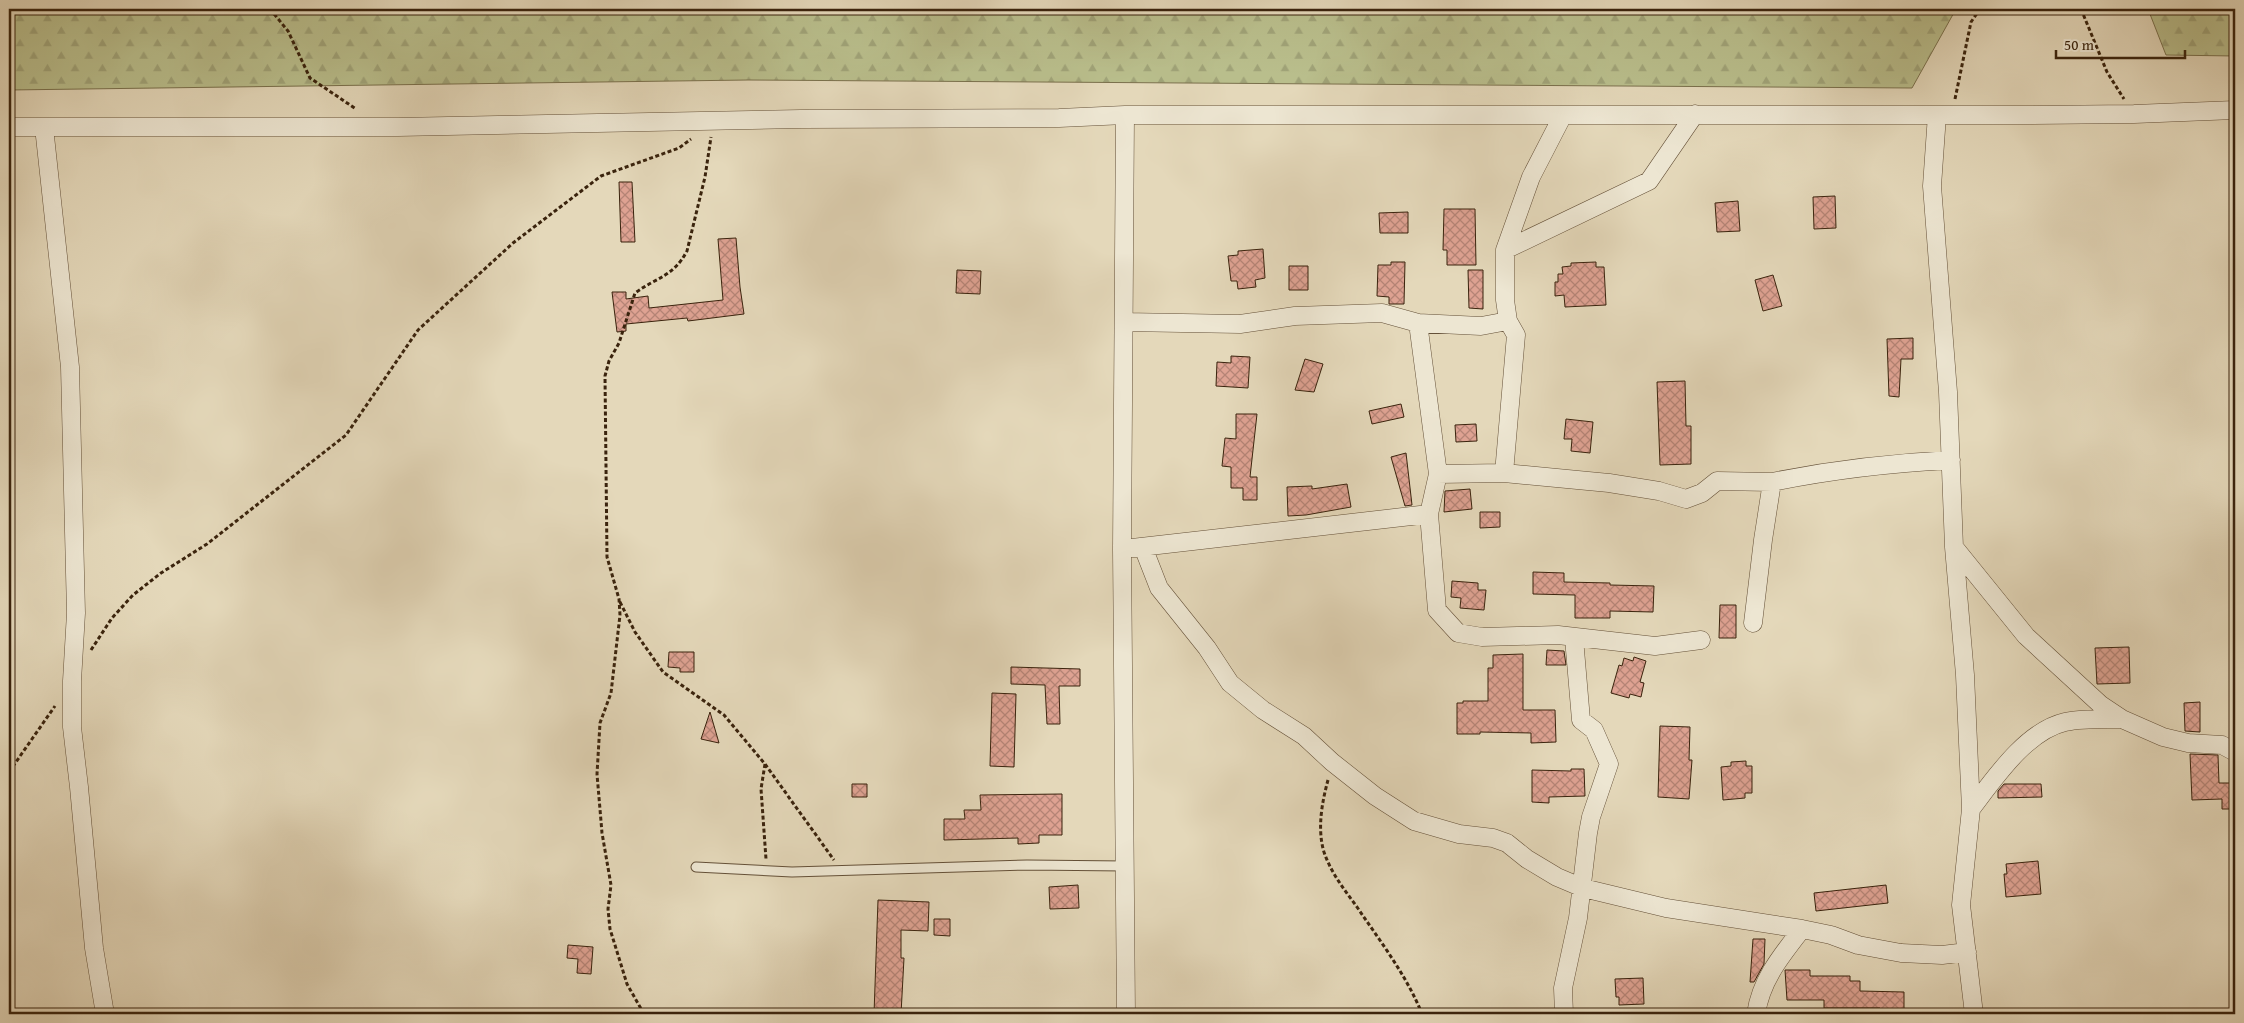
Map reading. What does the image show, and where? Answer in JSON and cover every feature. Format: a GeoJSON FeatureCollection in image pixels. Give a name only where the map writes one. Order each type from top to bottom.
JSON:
{"type":"FeatureCollection","features":[{"type":"Feature","properties":{"kind":"street"},"geometry":{"type":"LineString","coordinates":[[9,127],[189,125],[398,127],[713,121],[1059,118],[1125,114],[2134,114],[2235,110]]}},
{"type":"Feature","properties":{"kind":"street"},"geometry":{"type":"LineString","coordinates":[[1125,114],[1122,550],[1126,1014]]}},
{"type":"Feature","properties":{"kind":"street"},"geometry":{"type":"LineString","coordinates":[[1504,473],[1516,335],[1508,321],[1505,300],[1506,250],[1531,177],[1563,114]]}},
{"type":"Feature","properties":{"kind":"street"},"geometry":{"type":"LineString","coordinates":[[1506,250],[1649,181],[1696,114]]}},
{"type":"Feature","properties":{"kind":"street"},"geometry":{"type":"LineString","coordinates":[[1945,114],[1932,186],[1947,382],[1954,547],[1964,675],[1971,809],[1960,906],[1974,1014]]}},
{"type":"Feature","properties":{"kind":"street"},"geometry":{"type":"LineString","coordinates":[[44,127],[70,366],[76,613],[72,681],[72,727],[94,948],[105,1014]]}},
{"type":"Feature","properties":{"kind":"street"},"geometry":{"type":"LineString","coordinates":[[1124,322],[1240,324],[1295,316],[1382,313],[1418,323],[1481,326],[1508,321]]}},
{"type":"Feature","properties":{"kind":"street"},"geometry":{"type":"LineString","coordinates":[[1418,323],[1438,474],[1429,514],[1437,610],[1458,633],[1482,637],[1558,635],[1655,646],[1701,640]]}},
{"type":"Feature","properties":{"kind":"street"},"geometry":{"type":"LineString","coordinates":[[1438,474],[1504,473],[1609,482],[1659,491],[1686,499],[1702,493],[1717,480],[1772,482],[1816,473],[1885,464],[1950,460]]}},
{"type":"Feature","properties":{"kind":"street"},"geometry":{"type":"LineString","coordinates":[[1753,623],[1762,540],[1772,482]]}},
{"type":"Feature","properties":{"kind":"street"},"geometry":{"type":"LineString","coordinates":[[1122,550],[1429,514]]}},
{"type":"Feature","properties":{"kind":"street"},"geometry":{"type":"LineString","coordinates":[[1143,547],[1159,588],[1207,648],[1230,683],[1263,710],[1304,736],[1332,762],[1375,796],[1414,821],[1459,834],[1493,838],[1507,843],[1535,864],[1557,877],[1583,888],[1666,908],[1802,929],[1831,935],[1858,945],[1901,953],[1942,955],[1966,952]]}},
{"type":"Feature","properties":{"kind":"street"},"geometry":{"type":"LineString","coordinates":[[1954,547],[2017,626],[2036,646],[2101,705],[2122,719],[2163,737],[2188,743],[2222,745],[2235,752]]}},
{"type":"Feature","properties":{"kind":"street"},"geometry":{"type":"LineString","coordinates":[[1564,1014],[1563,988],[1583,888],[1591,817],[1609,764],[1594,730],[1581,720],[1574,638]]}},
{"type":"Feature","properties":{"kind":"street"},"geometry":{"type":"LineString","coordinates":[[1971,809],[1996,777],[2038,734],[2066,721],[2122,719]]}},
{"type":"Feature","properties":{"kind":"street"},"geometry":{"type":"LineString","coordinates":[[1756,1014],[1759,995],[1778,960],[1802,929]]}},
{"type":"Feature","properties":{"kind":"lane"},"geometry":{"type":"LineString","coordinates":[[696,867],[767,872],[1027,865],[1125,866]]}},
{"type":"Feature","properties":{"kind":"path"},"geometry":{"type":"LineString","coordinates":[[270,9],[288,31],[310,78],[362,112]]}},
{"type":"Feature","properties":{"kind":"path"},"geometry":{"type":"LineString","coordinates":[[1945,114],[1970,22],[1980,9]]}},
{"type":"Feature","properties":{"kind":"path"},"geometry":{"type":"LineString","coordinates":[[2081,9],[2107,72],[2134,114]]}},
{"type":"Feature","properties":{"kind":"path"},"geometry":{"type":"LineString","coordinates":[[644,1014],[627,984],[610,928],[608,909],[611,885],[602,832],[597,774],[600,723],[611,693],[620,615],[618,599],[607,558],[605,397],[607,368],[619,343],[635,293],[673,271],[687,251],[705,177],[713,121]]}},
{"type":"Feature","properties":{"kind":"path"},"geometry":{"type":"LineString","coordinates":[[87,657],[112,618],[133,594],[161,573],[207,544],[346,435],[418,330],[513,242],[601,176],[679,148],[713,121]]}},
{"type":"Feature","properties":{"kind":"path"},"geometry":{"type":"LineString","coordinates":[[618,599],[635,632],[663,672],[724,715],[765,764],[842,870]]}},
{"type":"Feature","properties":{"kind":"path"},"geometry":{"type":"LineString","coordinates":[[9,772],[56,704]]}},
{"type":"Feature","properties":{"kind":"path"},"geometry":{"type":"LineString","coordinates":[[1332,762],[1324,795],[1320,825],[1324,850],[1335,877],[1404,977],[1415,996],[1422,1014]]}},
{"type":"Feature","properties":{"kind":"path"},"geometry":{"type":"LineString","coordinates":[[765,764],[761,789],[767,872]]}},
{"type":"Feature","properties":{"kind":"green space"},"geometry":{"type":"Polygon","coordinates":[[[9,9],[1956,9],[1912,88],[748,80],[9,90],[9,9]]]}},
{"type":"Feature","properties":{"kind":"green space"},"geometry":{"type":"Polygon","coordinates":[[[2148,9],[2235,9],[2235,56],[2166,55],[2148,9]]]}},
{"type":"Feature","properties":{"kind":"building"},"geometry":{"type":"Polygon","coordinates":[[[619,182],[632,182],[635,242],[621,242],[619,182]]]}},
{"type":"Feature","properties":{"kind":"building"},"geometry":{"type":"Polygon","coordinates":[[[1835,196],[1836,228],[1814,229],[1813,197],[1835,196]]]}},
{"type":"Feature","properties":{"kind":"building"},"geometry":{"type":"Polygon","coordinates":[[[1738,201],[1740,231],[1717,232],[1715,203],[1738,201]]]}},
{"type":"Feature","properties":{"kind":"building"},"geometry":{"type":"Polygon","coordinates":[[[1444,209],[1475,209],[1476,265],[1447,265],[1447,250],[1443,250],[1444,209]]]}},
{"type":"Feature","properties":{"kind":"building"},"geometry":{"type":"Polygon","coordinates":[[[1408,212],[1408,233],[1380,233],[1379,213],[1408,212]]]}},
{"type":"Feature","properties":{"kind":"building"},"geometry":{"type":"Polygon","coordinates":[[[736,238],[744,314],[688,321],[687,318],[626,324],[626,331],[617,332],[612,292],[626,292],[626,299],[648,296],[649,308],[723,300],[718,239],[736,238]]]}},
{"type":"Feature","properties":{"kind":"building"},"geometry":{"type":"Polygon","coordinates":[[[1263,249],[1265,278],[1255,280],[1256,287],[1238,289],[1237,281],[1231,281],[1228,256],[1238,255],[1238,251],[1263,249]]]}},
{"type":"Feature","properties":{"kind":"building"},"geometry":{"type":"Polygon","coordinates":[[[1391,262],[1405,262],[1404,304],[1389,304],[1389,297],[1377,296],[1378,265],[1391,265],[1391,262]]]}},
{"type":"Feature","properties":{"kind":"building"},"geometry":{"type":"Polygon","coordinates":[[[1596,262],[1596,267],[1604,267],[1606,305],[1565,307],[1564,295],[1555,296],[1555,282],[1558,282],[1558,274],[1563,274],[1562,267],[1571,266],[1571,263],[1596,262]]]}},
{"type":"Feature","properties":{"kind":"building"},"geometry":{"type":"Polygon","coordinates":[[[1289,266],[1308,266],[1308,290],[1289,290],[1289,266]]]}},
{"type":"Feature","properties":{"kind":"building"},"geometry":{"type":"Polygon","coordinates":[[[957,270],[981,271],[980,294],[956,293],[957,270]]]}},
{"type":"Feature","properties":{"kind":"building"},"geometry":{"type":"Polygon","coordinates":[[[1468,270],[1483,270],[1483,309],[1469,308],[1468,270]]]}},
{"type":"Feature","properties":{"kind":"building"},"geometry":{"type":"Polygon","coordinates":[[[1773,275],[1782,306],[1763,311],[1755,280],[1773,275]]]}},
{"type":"Feature","properties":{"kind":"building"},"geometry":{"type":"Polygon","coordinates":[[[1913,338],[1913,359],[1901,359],[1899,397],[1889,396],[1887,339],[1913,338]]]}},
{"type":"Feature","properties":{"kind":"building"},"geometry":{"type":"Polygon","coordinates":[[[1231,356],[1250,357],[1248,388],[1216,386],[1217,362],[1231,363],[1231,356]]]}},
{"type":"Feature","properties":{"kind":"building"},"geometry":{"type":"Polygon","coordinates":[[[1305,359],[1323,364],[1314,392],[1295,390],[1305,359]]]}},
{"type":"Feature","properties":{"kind":"building"},"geometry":{"type":"Polygon","coordinates":[[[1685,381],[1686,426],[1691,426],[1691,464],[1660,465],[1657,382],[1685,381]]]}},
{"type":"Feature","properties":{"kind":"building"},"geometry":{"type":"Polygon","coordinates":[[[1401,404],[1404,417],[1372,424],[1369,411],[1401,404]]]}},
{"type":"Feature","properties":{"kind":"building"},"geometry":{"type":"Polygon","coordinates":[[[1236,414],[1257,414],[1250,477],[1257,477],[1257,500],[1243,500],[1243,488],[1231,488],[1231,467],[1222,466],[1225,438],[1236,439],[1236,414]]]}},
{"type":"Feature","properties":{"kind":"building"},"geometry":{"type":"Polygon","coordinates":[[[1566,419],[1593,422],[1590,453],[1571,451],[1572,439],[1564,439],[1566,419]]]}},
{"type":"Feature","properties":{"kind":"building"},"geometry":{"type":"Polygon","coordinates":[[[1476,424],[1477,441],[1456,442],[1455,425],[1476,424]]]}},
{"type":"Feature","properties":{"kind":"building"},"geometry":{"type":"Polygon","coordinates":[[[1406,453],[1412,505],[1405,506],[1391,457],[1406,453]]]}},
{"type":"Feature","properties":{"kind":"building"},"geometry":{"type":"Polygon","coordinates":[[[1347,484],[1351,507],[1306,515],[1288,516],[1287,487],[1312,486],[1312,489],[1347,484]]]}},
{"type":"Feature","properties":{"kind":"building"},"geometry":{"type":"Polygon","coordinates":[[[1470,489],[1472,509],[1444,512],[1445,491],[1470,489]]]}},
{"type":"Feature","properties":{"kind":"building"},"geometry":{"type":"Polygon","coordinates":[[[1480,512],[1500,512],[1500,527],[1480,528],[1480,512]]]}},
{"type":"Feature","properties":{"kind":"building"},"geometry":{"type":"Polygon","coordinates":[[[1533,572],[1564,573],[1564,582],[1654,586],[1653,612],[1610,611],[1610,618],[1575,618],[1575,595],[1533,594],[1533,572]]]}},
{"type":"Feature","properties":{"kind":"building"},"geometry":{"type":"Polygon","coordinates":[[[1452,581],[1478,583],[1478,590],[1486,590],[1484,610],[1460,608],[1461,598],[1451,597],[1452,581]]]}},
{"type":"Feature","properties":{"kind":"building"},"geometry":{"type":"Polygon","coordinates":[[[1720,605],[1736,605],[1736,638],[1719,638],[1720,605]]]}},
{"type":"Feature","properties":{"kind":"building"},"geometry":{"type":"Polygon","coordinates":[[[2129,647],[2130,683],[2097,684],[2095,648],[2129,647]]]}},
{"type":"Feature","properties":{"kind":"building"},"geometry":{"type":"Polygon","coordinates":[[[1547,650],[1564,651],[1566,665],[1546,665],[1547,650]]]}},
{"type":"Feature","properties":{"kind":"building"},"geometry":{"type":"Polygon","coordinates":[[[669,652],[694,652],[694,672],[680,672],[680,668],[668,667],[669,652]]]}},
{"type":"Feature","properties":{"kind":"building"},"geometry":{"type":"Polygon","coordinates":[[[1523,654],[1523,710],[1555,710],[1556,742],[1531,743],[1531,733],[1480,732],[1480,734],[1457,734],[1457,703],[1463,703],[1463,701],[1488,701],[1488,668],[1493,668],[1493,655],[1523,654]]]}},
{"type":"Feature","properties":{"kind":"building"},"geometry":{"type":"Polygon","coordinates":[[[1634,657],[1646,661],[1640,682],[1644,683],[1641,697],[1630,694],[1629,698],[1611,693],[1619,665],[1622,666],[1624,658],[1633,661],[1634,657]]]}},
{"type":"Feature","properties":{"kind":"building"},"geometry":{"type":"Polygon","coordinates":[[[1011,667],[1080,669],[1080,686],[1059,686],[1060,724],[1047,724],[1045,685],[1011,684],[1011,667]]]}},
{"type":"Feature","properties":{"kind":"building"},"geometry":{"type":"Polygon","coordinates":[[[992,693],[1016,694],[1014,767],[990,766],[992,693]]]}},
{"type":"Feature","properties":{"kind":"building"},"geometry":{"type":"Polygon","coordinates":[[[2200,702],[2200,732],[2185,731],[2184,703],[2200,702]]]}},
{"type":"Feature","properties":{"kind":"building"},"geometry":{"type":"Polygon","coordinates":[[[710,712],[719,743],[701,739],[710,712]]]}},
{"type":"Feature","properties":{"kind":"building"},"geometry":{"type":"Polygon","coordinates":[[[1660,726],[1690,727],[1689,760],[1692,760],[1689,799],[1658,797],[1660,726]]]}},
{"type":"Feature","properties":{"kind":"building"},"geometry":{"type":"Polygon","coordinates":[[[2190,754],[2218,755],[2219,783],[2235,783],[2235,809],[2222,809],[2222,799],[2192,800],[2190,754]]]}},
{"type":"Feature","properties":{"kind":"building"},"geometry":{"type":"Polygon","coordinates":[[[1746,761],[1746,766],[1752,766],[1752,793],[1745,793],[1745,798],[1723,800],[1721,767],[1731,766],[1731,762],[1746,761]]]}},
{"type":"Feature","properties":{"kind":"building"},"geometry":{"type":"Polygon","coordinates":[[[1571,769],[1584,769],[1585,796],[1549,797],[1549,803],[1532,802],[1532,770],[1571,771],[1571,769]]]}},
{"type":"Feature","properties":{"kind":"building"},"geometry":{"type":"Polygon","coordinates":[[[852,784],[867,784],[867,797],[852,797],[852,784]]]}},
{"type":"Feature","properties":{"kind":"building"},"geometry":{"type":"Polygon","coordinates":[[[2004,784],[2041,784],[2042,797],[1998,798],[1998,791],[2004,784]]]}},
{"type":"Feature","properties":{"kind":"building"},"geometry":{"type":"Polygon","coordinates":[[[1062,794],[1062,835],[1039,835],[1039,843],[1018,844],[1018,838],[944,840],[944,819],[965,819],[964,810],[981,810],[980,795],[1062,794]]]}},
{"type":"Feature","properties":{"kind":"building"},"geometry":{"type":"Polygon","coordinates":[[[2038,861],[2041,894],[2006,897],[2004,874],[2007,874],[2006,864],[2038,861]]]}},
{"type":"Feature","properties":{"kind":"building"},"geometry":{"type":"Polygon","coordinates":[[[1078,885],[1079,908],[1050,909],[1049,887],[1078,885]]]}},
{"type":"Feature","properties":{"kind":"building"},"geometry":{"type":"Polygon","coordinates":[[[1886,885],[1888,903],[1816,911],[1814,893],[1886,885]]]}},
{"type":"Feature","properties":{"kind":"building"},"geometry":{"type":"Polygon","coordinates":[[[878,900],[929,902],[928,931],[901,930],[901,958],[904,958],[901,1014],[874,1014],[878,900]]]}},
{"type":"Feature","properties":{"kind":"building"},"geometry":{"type":"Polygon","coordinates":[[[934,919],[950,919],[950,936],[934,935],[934,919]]]}},
{"type":"Feature","properties":{"kind":"building"},"geometry":{"type":"Polygon","coordinates":[[[1753,939],[1765,939],[1764,964],[1754,982],[1750,982],[1753,939]]]}},
{"type":"Feature","properties":{"kind":"building"},"geometry":{"type":"Polygon","coordinates":[[[568,945],[593,947],[591,974],[577,973],[578,959],[567,958],[568,945]]]}},
{"type":"Feature","properties":{"kind":"building"},"geometry":{"type":"Polygon","coordinates":[[[1785,970],[1810,970],[1810,976],[1850,976],[1850,981],[1860,981],[1860,991],[1904,992],[1904,1013],[1880,1013],[1880,1008],[1824,1008],[1824,1000],[1787,1000],[1785,970]]]}},
{"type":"Feature","properties":{"kind":"building"},"geometry":{"type":"Polygon","coordinates":[[[1643,978],[1644,1004],[1619,1005],[1619,997],[1616,997],[1615,979],[1643,978]]]}}]}
